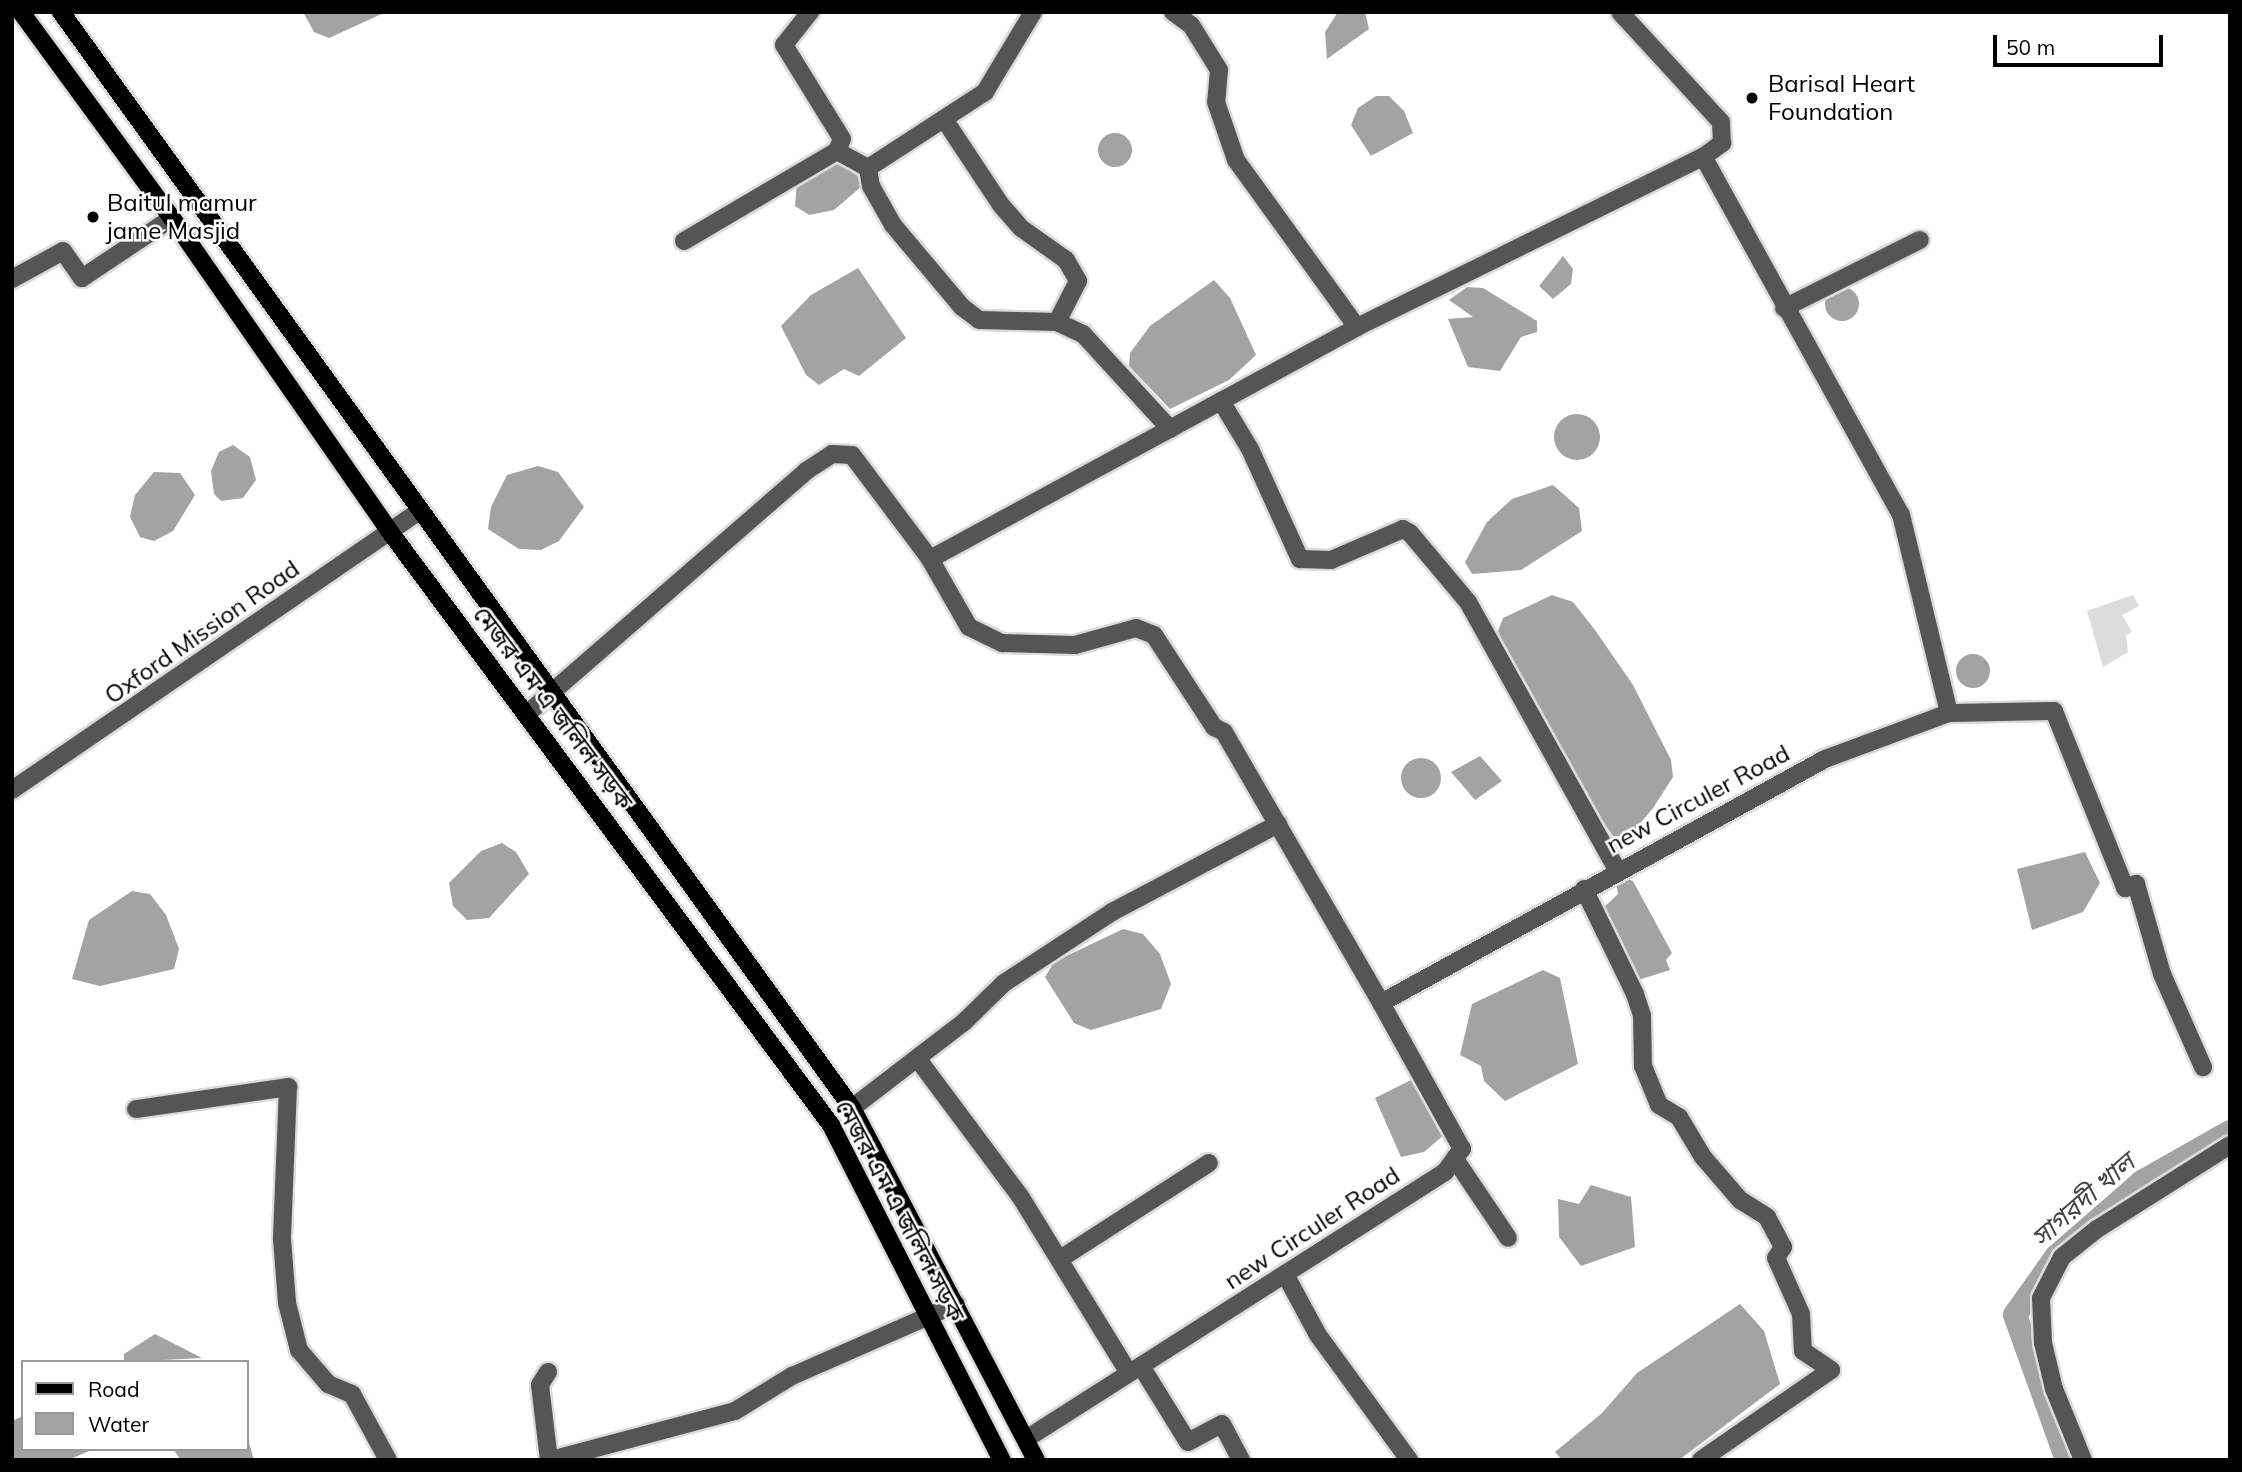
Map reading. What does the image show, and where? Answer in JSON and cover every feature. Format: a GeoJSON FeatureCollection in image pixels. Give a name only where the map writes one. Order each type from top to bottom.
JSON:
{"type":"FeatureCollection","features":[{"type":"Feature","properties":{"kind":"main road","name":"মেজর এম এ জলিল সড়ক"},"geometry":{"type":"LineString","coordinates":[[21,12],[172,218],[390,532],[528,713],[831,1125],[1002,1460]]}},
{"type":"Feature","properties":{"kind":"main road","name":"মেজর এম এ জলিল সড়ক"},"geometry":{"type":"LineString","coordinates":[[61,12],[199,196],[419,511],[852,1108],[1036,1460]]}},
{"type":"Feature","properties":{"kind":"street"},"geometry":{"type":"LineString","coordinates":[[684,241],[837,151],[842,139],[785,45],[810,12]]}},
{"type":"Feature","properties":{"kind":"street"},"geometry":{"type":"LineString","coordinates":[[869,168],[985,92],[1033,12]]}},
{"type":"Feature","properties":{"kind":"street"},"geometry":{"type":"LineString","coordinates":[[1173,12],[1191,25],[1219,70],[1216,102],[1237,160],[1304,261],[1357,327]]}},
{"type":"Feature","properties":{"kind":"street"},"geometry":{"type":"LineString","coordinates":[[930,559],[1357,327],[1703,157],[1722,143],[1721,122],[1620,12]]}},
{"type":"Feature","properties":{"kind":"street"},"geometry":{"type":"LineString","coordinates":[[944,119],[1001,205],[1021,228],[1066,260],[1078,281],[1057,322]]}},
{"type":"Feature","properties":{"kind":"street"},"geometry":{"type":"LineString","coordinates":[[837,151],[869,168]]}},
{"type":"Feature","properties":{"kind":"street"},"geometry":{"type":"LineString","coordinates":[[1703,157],[1784,308],[1901,515],[1949,713]]}},
{"type":"Feature","properties":{"kind":"street"},"geometry":{"type":"LineString","coordinates":[[869,168],[871,187],[893,225],[962,307],[979,320],[1057,322],[1083,334],[1170,429]]}},
{"type":"Feature","properties":{"kind":"street"},"geometry":{"type":"LineString","coordinates":[[12,279],[63,251],[82,278],[172,218]]}},
{"type":"Feature","properties":{"kind":"street"},"geometry":{"type":"LineString","coordinates":[[1784,308],[1920,240]]}},
{"type":"Feature","properties":{"kind":"street"},"geometry":{"type":"LineString","coordinates":[[1221,401],[1250,449],[1288,544],[1300,559],[1331,560],[1403,529],[1410,533],[1468,602],[1618,871]]}},
{"type":"Feature","properties":{"kind":"street"},"geometry":{"type":"LineString","coordinates":[[528,713],[806,471],[832,454],[852,456],[930,559],[969,627],[1002,642],[1074,645],[1136,628],[1154,635],[1214,727],[1224,732],[1462,1149],[1455,1159],[1508,1238]]}},
{"type":"Feature","properties":{"kind":"street","name":"Oxford Mission Road"},"geometry":{"type":"LineString","coordinates":[[12,790],[419,511]]}},
{"type":"Feature","properties":{"kind":"street","name":"new Circuler Road"},"geometry":{"type":"LineString","coordinates":[[1381,1003],[1584,889],[1825,759],[1949,713],[2054,711],[2125,888],[2136,884],[2162,974],[2203,1067]]}},
{"type":"Feature","properties":{"kind":"street"},"geometry":{"type":"LineString","coordinates":[[852,1108],[917,1058],[1004,983],[1112,912],[1278,824]]}},
{"type":"Feature","properties":{"kind":"street"},"geometry":{"type":"LineString","coordinates":[[1584,889],[1643,1016],[1643,1066],[1659,1105],[1679,1116],[1703,1157],[1740,1200],[1767,1217],[1783,1247],[1776,1258],[1801,1314],[1803,1351],[1831,1370],[1701,1460]]}},
{"type":"Feature","properties":{"kind":"street"},"geometry":{"type":"LineString","coordinates":[[917,1058],[1188,1442],[1222,1423],[1241,1460]]}},
{"type":"Feature","properties":{"kind":"street"},"geometry":{"type":"LineString","coordinates":[[135,1109],[288,1087],[282,1239],[287,1303],[299,1350],[328,1384],[352,1394],[388,1460]]}},
{"type":"Feature","properties":{"kind":"street"},"geometry":{"type":"LineString","coordinates":[[2083,1460],[2054,1390],[2043,1343],[2041,1298],[2063,1257],[2097,1228],[2230,1145]]}},
{"type":"Feature","properties":{"kind":"street","name":"new Circuler Road"},"geometry":{"type":"LineString","coordinates":[[1026,1439],[1445,1172],[1455,1159]]}},
{"type":"Feature","properties":{"kind":"street"},"geometry":{"type":"LineString","coordinates":[[1060,1259],[1209,1163]]}},
{"type":"Feature","properties":{"kind":"street"},"geometry":{"type":"LineString","coordinates":[[1285,1274],[1318,1335],[1409,1460]]}},
{"type":"Feature","properties":{"kind":"street"},"geometry":{"type":"LineString","coordinates":[[548,1372],[540,1385],[550,1460],[735,1411],[792,1376],[956,1304]]}},
{"type":"Feature","properties":{"kind":"shaded area"},"geometry":{"type":"Polygon","coordinates":[[[2133,595],[2139,606],[2122,615],[2132,632],[2126,635],[2128,652],[2103,667],[2087,611],[2133,595]]]}},
{"type":"Feature","properties":{"kind":"water"},"geometry":{"type":"Polygon","coordinates":[[[303,12],[386,12],[329,38],[314,32],[303,12]]]}},
{"type":"Feature","properties":{"kind":"water"},"geometry":{"type":"Polygon","coordinates":[[[1338,12],[1365,12],[1369,29],[1327,59],[1325,32],[1338,12]]]}},
{"type":"Feature","properties":{"kind":"water"},"geometry":{"type":"Polygon","coordinates":[[[1376,96],[1389,96],[1404,111],[1413,133],[1371,156],[1351,125],[1358,108],[1376,96]]]}},
{"type":"Feature","properties":{"kind":"water"},"geometry":{"type":"Polygon","coordinates":[[[1115,133],[1127,138],[1132,150],[1127,162],[1115,167],[1103,162],[1098,150],[1103,138],[1115,133]]]}},
{"type":"Feature","properties":{"kind":"water"},"geometry":{"type":"Polygon","coordinates":[[[831,159],[854,169],[862,186],[834,210],[809,215],[795,206],[797,182],[831,159]]]}},
{"type":"Feature","properties":{"kind":"water"},"geometry":{"type":"Polygon","coordinates":[[[1563,256],[1573,269],[1571,284],[1553,299],[1539,286],[1563,256]]]}},
{"type":"Feature","properties":{"kind":"water"},"geometry":{"type":"Polygon","coordinates":[[[858,268],[906,338],[859,376],[844,369],[819,385],[806,375],[781,326],[811,295],[858,268]]]}},
{"type":"Feature","properties":{"kind":"water"},"geometry":{"type":"Polygon","coordinates":[[[1214,280],[1230,298],[1256,355],[1229,380],[1170,409],[1129,366],[1130,353],[1150,326],[1214,280]]]}},
{"type":"Feature","properties":{"kind":"water"},"geometry":{"type":"Polygon","coordinates":[[[1467,287],[1483,288],[1537,321],[1537,332],[1521,337],[1500,371],[1468,367],[1448,319],[1473,317],[1449,300],[1467,287]]]}},
{"type":"Feature","properties":{"kind":"water"},"geometry":{"type":"Polygon","coordinates":[[[1842,287],[1854,292],[1859,304],[1854,316],[1842,321],[1830,316],[1825,304],[1830,292],[1842,287]]]}},
{"type":"Feature","properties":{"kind":"water"},"geometry":{"type":"Polygon","coordinates":[[[1577,414],[1593,421],[1600,437],[1593,453],[1577,460],[1561,453],[1554,437],[1561,421],[1577,414]]]}},
{"type":"Feature","properties":{"kind":"water"},"geometry":{"type":"Polygon","coordinates":[[[233,445],[250,457],[256,480],[243,498],[221,501],[214,494],[211,471],[219,452],[233,445]]]}},
{"type":"Feature","properties":{"kind":"water"},"geometry":{"type":"Polygon","coordinates":[[[538,466],[558,472],[584,507],[559,541],[541,550],[519,549],[488,529],[491,507],[507,475],[538,466]]]}},
{"type":"Feature","properties":{"kind":"water"},"geometry":{"type":"Polygon","coordinates":[[[154,472],[180,473],[195,495],[173,531],[154,541],[140,537],[130,517],[135,495],[154,472]]]}},
{"type":"Feature","properties":{"kind":"water"},"geometry":{"type":"Polygon","coordinates":[[[1553,485],[1579,508],[1582,531],[1521,570],[1472,574],[1465,562],[1487,522],[1512,499],[1553,485]]]}},
{"type":"Feature","properties":{"kind":"water"},"geometry":{"type":"Polygon","coordinates":[[[1552,595],[1573,602],[1595,630],[1633,685],[1671,760],[1673,777],[1653,808],[1634,831],[1621,836],[1613,836],[1585,796],[1509,663],[1498,631],[1503,618],[1552,595]]]}},
{"type":"Feature","properties":{"kind":"water"},"geometry":{"type":"Polygon","coordinates":[[[1973,654],[1985,659],[1990,671],[1985,683],[1973,688],[1961,683],[1956,671],[1961,659],[1973,654]]]}},
{"type":"Feature","properties":{"kind":"water"},"geometry":{"type":"Polygon","coordinates":[[[1480,756],[1502,781],[1475,800],[1451,772],[1480,756]]]}},
{"type":"Feature","properties":{"kind":"water"},"geometry":{"type":"Polygon","coordinates":[[[1421,758],[1435,764],[1441,778],[1435,792],[1421,798],[1407,792],[1401,778],[1407,764],[1421,758]]]}},
{"type":"Feature","properties":{"kind":"water"},"geometry":{"type":"Polygon","coordinates":[[[502,843],[516,852],[529,874],[489,918],[467,920],[453,906],[449,883],[481,851],[502,843]]]}},
{"type":"Feature","properties":{"kind":"water"},"geometry":{"type":"Polygon","coordinates":[[[2085,852],[2100,883],[2083,912],[2032,930],[2017,869],[2085,852]]]}},
{"type":"Feature","properties":{"kind":"water"},"geometry":{"type":"Polygon","coordinates":[[[1625,878],[1633,881],[1672,953],[1666,960],[1670,970],[1635,981],[1600,911],[1618,894],[1616,882],[1625,878]]]}},
{"type":"Feature","properties":{"kind":"water"},"geometry":{"type":"Polygon","coordinates":[[[132,891],[150,894],[166,915],[179,949],[174,969],[100,986],[72,979],[89,920],[132,891]]]}},
{"type":"Feature","properties":{"kind":"water"},"geometry":{"type":"Polygon","coordinates":[[[1123,929],[1143,934],[1160,954],[1171,984],[1161,1009],[1091,1030],[1074,1023],[1045,977],[1054,962],[1123,929]]]}},
{"type":"Feature","properties":{"kind":"water"},"geometry":{"type":"Polygon","coordinates":[[[1543,970],[1560,978],[1578,1064],[1505,1101],[1484,1081],[1481,1066],[1460,1055],[1472,1004],[1543,970]]]}},
{"type":"Feature","properties":{"kind":"water"},"geometry":{"type":"Polygon","coordinates":[[[1413,1079],[1445,1134],[1424,1152],[1401,1157],[1375,1098],[1413,1079]]]}},
{"type":"Feature","properties":{"kind":"water"},"geometry":{"type":"Polygon","coordinates":[[[1591,1185],[1631,1197],[1635,1247],[1581,1266],[1559,1237],[1558,1199],[1579,1204],[1591,1185]]]}},
{"type":"Feature","properties":{"kind":"water"},"geometry":{"type":"Polygon","coordinates":[[[1740,1304],[1764,1331],[1780,1384],[1679,1460],[1562,1460],[1555,1452],[1602,1413],[1637,1373],[1740,1304]]]}},
{"type":"Feature","properties":{"kind":"water"},"geometry":{"type":"Polygon","coordinates":[[[155,1334],[202,1358],[124,1360],[124,1354],[155,1334]]]}},
{"type":"Feature","properties":{"kind":"water"},"geometry":{"type":"Polygon","coordinates":[[[21,1417],[21,1451],[89,1451],[68,1460],[12,1460],[12,1421],[21,1417]]]}},
{"type":"Feature","properties":{"kind":"water"},"geometry":{"type":"Polygon","coordinates":[[[248,1439],[254,1460],[181,1460],[174,1451],[248,1451],[248,1439]]]}},
{"type":"Feature","properties":{"kind":"waterway","name":"সাগরদী খাল"},"geometry":{"type":"LineString","coordinates":[[2067,1460],[2015,1315],[2057,1256],[2142,1182],[2230,1132]]}},
{"type":"Feature","properties":{"kind":"place","name":"Barisal Heart Foundation"},"geometry":{"type":"Point","coordinates":[1752,98]}},
{"type":"Feature","properties":{"kind":"place","name":"Baitul mamur jame Masjid"},"geometry":{"type":"Point","coordinates":[93,217]}}]}
